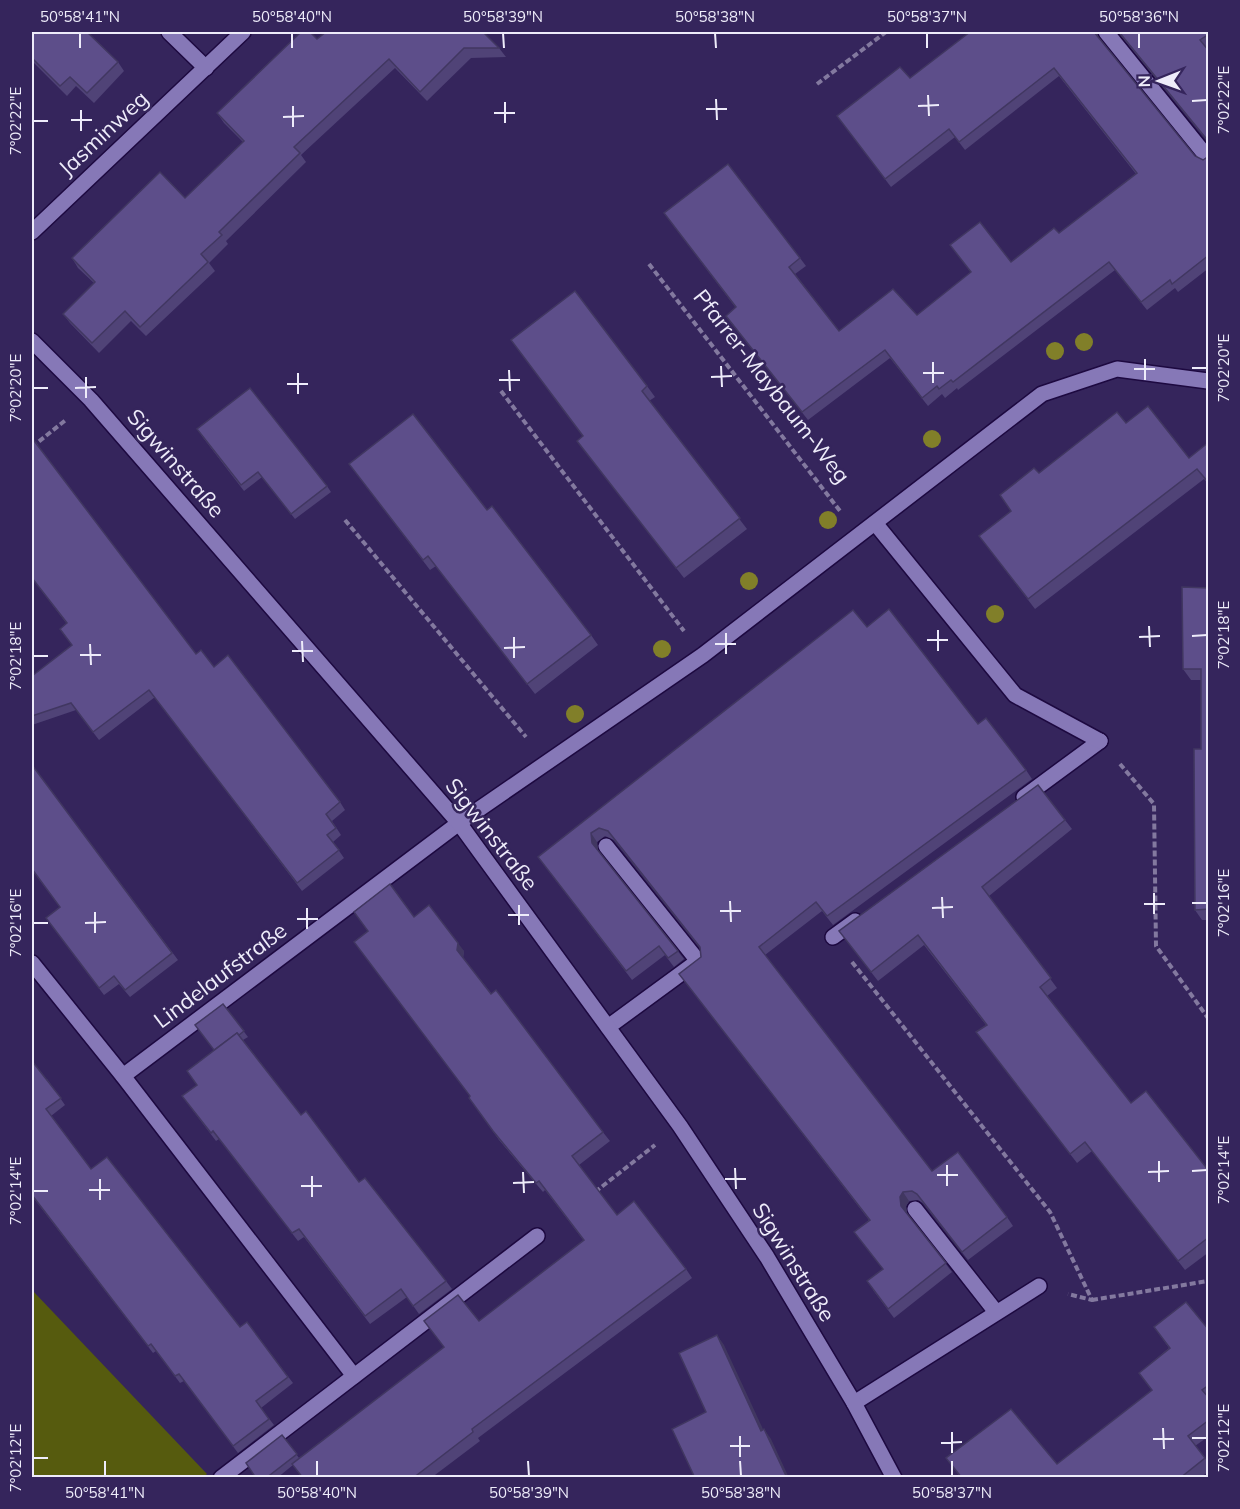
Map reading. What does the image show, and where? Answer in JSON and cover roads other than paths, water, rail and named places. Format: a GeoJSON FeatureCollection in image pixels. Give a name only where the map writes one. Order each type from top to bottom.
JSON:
{"type":"FeatureCollection","features":[{"type":"Feature","properties":{"kind":"street"},"geometry":{"type":"LineString","coordinates":[[169,32],[206,68]]}},
{"type":"Feature","properties":{"kind":"street","name":"Jasminweg"},"geometry":{"type":"LineString","coordinates":[[32,232],[243,32]]}},
{"type":"Feature","properties":{"kind":"street"},"geometry":{"type":"LineString","coordinates":[[1106,32],[1209,158]]}},
{"type":"Feature","properties":{"kind":"street","name":"Sigwinstraße"},"geometry":{"type":"LineString","coordinates":[[32,341],[91,400],[459,823],[680,1126],[767,1257],[854,1403],[894,1478]]}},
{"type":"Feature","properties":{"kind":"street"},"geometry":{"type":"LineString","coordinates":[[459,823],[703,655],[1042,394],[1117,369],[1209,381]]}},
{"type":"Feature","properties":{"kind":"street"},"geometry":{"type":"LineString","coordinates":[[875,523],[1015,695],[1100,741],[1014,804]]}},
{"type":"Feature","properties":{"kind":"street","name":"Lindelaufstraße"},"geometry":{"type":"LineString","coordinates":[[123,1076],[459,823]]}},
{"type":"Feature","properties":{"kind":"street"},"geometry":{"type":"LineString","coordinates":[[606,846],[698,961],[608,1028]]}},
{"type":"Feature","properties":{"kind":"street"},"geometry":{"type":"LineString","coordinates":[[834,937],[872,909]]}},
{"type":"Feature","properties":{"kind":"street"},"geometry":{"type":"LineString","coordinates":[[32,963],[123,1076],[354,1376]]}},
{"type":"Feature","properties":{"kind":"street"},"geometry":{"type":"LineString","coordinates":[[915,1209],[996,1312]]}},
{"type":"Feature","properties":{"kind":"street"},"geometry":{"type":"LineString","coordinates":[[221,1478],[537,1236]]}},
{"type":"Feature","properties":{"kind":"street"},"geometry":{"type":"LineString","coordinates":[[854,1403],[1039,1286]]}}]}
